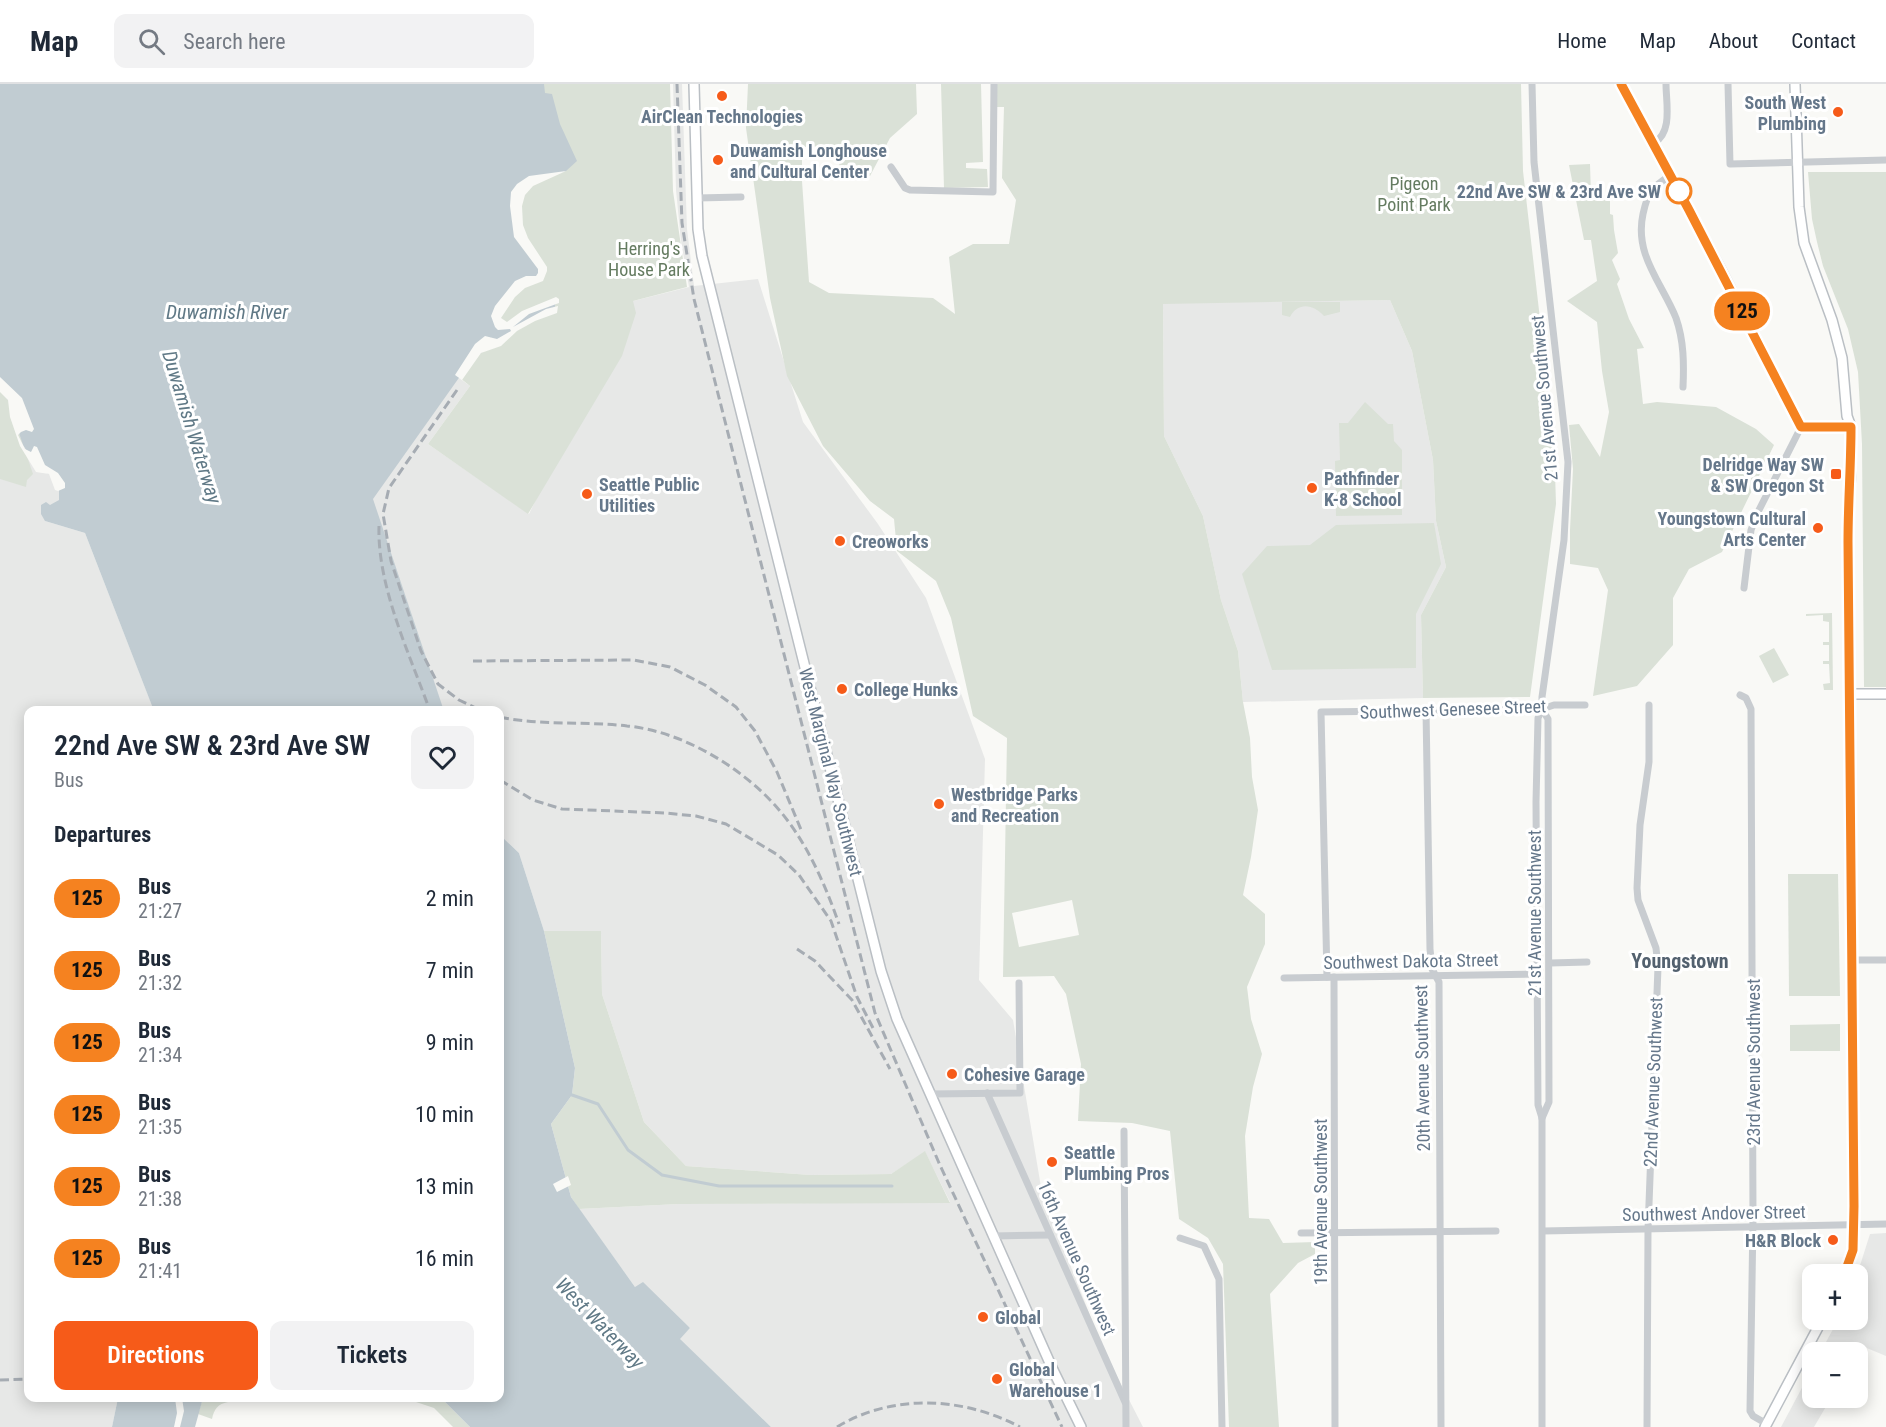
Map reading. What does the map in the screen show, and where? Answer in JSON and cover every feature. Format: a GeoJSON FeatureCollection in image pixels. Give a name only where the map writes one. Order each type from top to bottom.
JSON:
{"type":"FeatureCollection","features":[{"type":"Feature","properties":{"kind":"main road","name":"West Marginal Way Southwest"},"geometry":{"type":"LineString","coordinates":[[693,84],[700,247],[881,971],[897,1019],[1081,1427]]}},
{"type":"Feature","properties":{"kind":"main road"},"geometry":{"type":"LineString","coordinates":[[1621,84],[1671,175],[1801,427],[1851,427]]}},
{"type":"Feature","properties":{"kind":"main road"},"geometry":{"type":"LineString","coordinates":[[1795,84],[1796,162],[1804,243],[1832,321],[1842,358],[1847,416],[1851,427],[1851,475],[1848,500],[1854,1225],[1853,1250],[1848,1264]]}},
{"type":"Feature","properties":{"kind":"main road"},"geometry":{"type":"LineString","coordinates":[[1849,694],[1886,694]]}},
{"type":"Feature","properties":{"kind":"main road"},"geometry":{"type":"LineString","coordinates":[[1766,1425],[1817,1330]]}},
{"type":"Feature","properties":{"kind":"street"},"geometry":{"type":"LineString","coordinates":[[891,167],[905,188],[942,192],[993,192],[994,84]]}},
{"type":"Feature","properties":{"kind":"street","name":"21st Avenue Southwest"},"geometry":{"type":"LineString","coordinates":[[1532,84],[1534,162],[1568,462],[1564,540],[1542,709],[1538,718],[1536,792],[1538,1105],[1542,1118],[1542,1427]]}},
{"type":"Feature","properties":{"kind":"street"},"geometry":{"type":"LineString","coordinates":[[1654,143],[1662,139],[1666,129],[1666,84]]}},
{"type":"Feature","properties":{"kind":"street"},"geometry":{"type":"LineString","coordinates":[[1728,84],[1730,164],[1886,160]]}},
{"type":"Feature","properties":{"kind":"street"},"geometry":{"type":"LineString","coordinates":[[1671,175],[1649,192],[1641,223],[1641,238],[1648,265],[1676,318],[1684,355],[1683,387]]}},
{"type":"Feature","properties":{"kind":"street"},"geometry":{"type":"LineString","coordinates":[[697,198],[741,197]]}},
{"type":"Feature","properties":{"kind":"street"},"geometry":{"type":"LineString","coordinates":[[1744,588],[1751,530],[1801,427]]}},
{"type":"Feature","properties":{"kind":"street","name":"23rd Avenue Southwest"},"geometry":{"type":"LineString","coordinates":[[1740,695],[1746,698],[1751,709],[1750,1408],[1752,1415],[1766,1425]]}},
{"type":"Feature","properties":{"kind":"street","name":"Southwest Genesee Street"},"geometry":{"type":"LineString","coordinates":[[1321,712],[1542,709],[1554,705],[1586,705]]}},
{"type":"Feature","properties":{"kind":"street","name":"22nd Avenue Southwest"},"geometry":{"type":"LineString","coordinates":[[1647,1427],[1648,1230],[1658,967],[1656,948],[1638,900],[1637,888],[1640,825],[1649,762],[1649,705]]}},
{"type":"Feature","properties":{"kind":"street","name":"21st Avenue Southwest"},"geometry":{"type":"LineString","coordinates":[[1542,709],[1548,719],[1550,963],[1549,1102],[1542,1118]]}},
{"type":"Feature","properties":{"kind":"street","name":"20th Avenue Southwest"},"geometry":{"type":"LineString","coordinates":[[1426,710],[1430,949],[1432,969],[1439,982],[1441,1427]]}},
{"type":"Feature","properties":{"kind":"street","name":"19th Avenue Southwest"},"geometry":{"type":"LineString","coordinates":[[1321,712],[1330,977],[1335,1233],[1335,1427]]}},
{"type":"Feature","properties":{"kind":"street"},"geometry":{"type":"LineString","coordinates":[[1853,960],[1886,960]]}},
{"type":"Feature","properties":{"kind":"street"},"geometry":{"type":"LineString","coordinates":[[1550,963],[1587,962]]}},
{"type":"Feature","properties":{"kind":"street","name":"Southwest Dakota Street"},"geometry":{"type":"LineString","coordinates":[[1284,978],[1538,974]]}},
{"type":"Feature","properties":{"kind":"street"},"geometry":{"type":"LineString","coordinates":[[930,1094],[1020,1093],[1019,983]]}},
{"type":"Feature","properties":{"kind":"street","name":"16th Avenue Southwest"},"geometry":{"type":"LineString","coordinates":[[987,1094],[1125,1402]]}},
{"type":"Feature","properties":{"kind":"street"},"geometry":{"type":"LineString","coordinates":[[1124,1131],[1126,1427]]}},
{"type":"Feature","properties":{"kind":"street","name":"Southwest Andover Street"},"geometry":{"type":"LineString","coordinates":[[1543,1231],[1886,1224]]}},
{"type":"Feature","properties":{"kind":"street"},"geometry":{"type":"LineString","coordinates":[[1301,1233],[1496,1231]]}},
{"type":"Feature","properties":{"kind":"street"},"geometry":{"type":"LineString","coordinates":[[993,1236],[1050,1235]]}},
{"type":"Feature","properties":{"kind":"street"},"geometry":{"type":"LineString","coordinates":[[1180,1238],[1204,1246],[1220,1279],[1222,1427]]}},
{"type":"Feature","properties":{"kind":"shaded area"},"geometry":{"type":"Polygon","coordinates":[[[673,84],[682,84],[687,229],[694,286],[758,279],[803,422],[878,524],[926,598],[985,759],[979,980],[1013,1020],[1042,1193],[1104,1351],[1143,1427],[771,1427],[679,1339],[690,1328],[635,1287],[579,1209],[679,1204],[950,1202],[925,1152],[891,1174],[811,1175],[686,1166],[644,1122],[602,994],[601,931],[544,931],[519,853],[504,839],[504,706],[405,706],[342,521],[451,372],[470,386],[428,444],[529,514],[633,301],[689,287],[681,241],[676,190],[673,84]]]}},
{"type":"Feature","properties":{"kind":"shaded area","name":"Pathfinder K-8 School"},"geometry":{"type":"Polygon","coordinates":[[[1390,300],[1412,351],[1433,460],[1436,521],[1446,567],[1421,615],[1423,698],[1243,702],[1238,651],[1221,600],[1203,516],[1164,436],[1163,303],[1390,300]]]}},
{"type":"Feature","properties":{"kind":"shaded area"},"geometry":{"type":"Polygon","coordinates":[[[0,391],[51,472],[59,490],[59,500],[45,521],[85,533],[152,706],[24,706],[24,1402],[117,1402],[112,1427],[0,1427],[0,391]]]}},
{"type":"Feature","properties":{"kind":"shaded area"},"geometry":{"type":"Polygon","coordinates":[[[1886,1233],[1886,1356],[1868,1348],[1868,1342],[1826,1342],[1833,1330],[1868,1330],[1868,1264],[1860,1264],[1870,1234],[1886,1233]]]}},
{"type":"Feature","properties":{"kind":"shaded area"},"geometry":{"type":"Polygon","coordinates":[[[1802,1388],[1802,1408],[1825,1408],[1814,1427],[1781,1427],[1802,1388]]]}},
{"type":"Feature","properties":{"kind":"green space","name":"Herring's House Park"},"geometry":{"type":"Polygon","coordinates":[[[495,84],[670,84],[673,191],[687,287],[633,301],[636,313],[622,356],[528,514],[428,444],[470,386],[460,378],[473,358],[510,325],[499,322],[525,240],[495,84]]]}},
{"type":"Feature","properties":{"kind":"green space","name":"Pigeon Point Park"},"geometry":{"type":"Polygon","coordinates":[[[748,84],[916,84],[917,114],[890,138],[870,176],[842,176],[835,146],[802,147],[809,282],[829,293],[933,298],[955,314],[949,257],[973,244],[1009,244],[1016,200],[1002,178],[1004,107],[991,107],[991,84],[1521,84],[1523,171],[1554,441],[1556,504],[1530,697],[1423,698],[1421,615],[1446,567],[1436,521],[1433,460],[1412,351],[1390,300],[1163,304],[1164,436],[1203,516],[1221,600],[1238,651],[1243,702],[1250,738],[1252,777],[1258,810],[1243,895],[1265,914],[1265,944],[1247,987],[1251,1019],[1262,1054],[1253,1087],[1245,1136],[1249,1218],[1269,1219],[1283,1243],[1315,1242],[1315,1254],[1298,1263],[1270,1294],[1279,1427],[1229,1427],[1223,1264],[1208,1238],[1179,1219],[1170,1131],[1132,1123],[1078,1121],[1081,1064],[1066,994],[1054,976],[1003,977],[1007,738],[973,716],[951,618],[936,581],[897,551],[894,519],[870,501],[823,446],[787,376],[770,298],[746,128],[748,84]],[[1072,900],[1012,913],[1019,947],[1079,935],[1072,900]]]}},
{"type":"Feature","properties":{"kind":"green space"},"geometry":{"type":"Polygon","coordinates":[[[941,84],[981,84],[983,162],[966,163],[966,168],[987,169],[988,187],[944,188],[941,84]]]}},
{"type":"Feature","properties":{"kind":"green space"},"geometry":{"type":"Polygon","coordinates":[[[1590,164],[1591,196],[1610,195],[1610,214],[1613,215],[1618,253],[1612,260],[1620,279],[1617,284],[1629,319],[1644,348],[1637,349],[1643,404],[1657,402],[1716,407],[1756,429],[1774,445],[1722,552],[1689,569],[1673,598],[1673,645],[1637,686],[1593,696],[1608,590],[1598,568],[1570,564],[1573,469],[1569,425],[1579,424],[1600,457],[1609,412],[1597,322],[1567,301],[1597,281],[1591,240],[1584,240],[1569,165],[1590,164]]]}},
{"type":"Feature","properties":{"kind":"green space"},"geometry":{"type":"Polygon","coordinates":[[[1808,172],[1886,172],[1886,687],[1864,687],[1862,444],[1858,372],[1848,329],[1823,266],[1812,219],[1808,172]]]}},
{"type":"Feature","properties":{"kind":"green space"},"geometry":{"type":"Polygon","coordinates":[[[1282,302],[1340,302],[1340,312],[1324,316],[1306,306],[1297,309],[1290,317],[1282,315],[1282,302]]]}},
{"type":"Feature","properties":{"kind":"green space"},"geometry":{"type":"Polygon","coordinates":[[[0,391],[8,400],[33,474],[27,480],[26,487],[0,479],[0,391]]]}},
{"type":"Feature","properties":{"kind":"green space"},"geometry":{"type":"Polygon","coordinates":[[[1365,402],[1388,424],[1393,424],[1394,441],[1402,450],[1402,515],[1336,516],[1335,461],[1340,460],[1339,423],[1348,423],[1365,402]]]}},
{"type":"Feature","properties":{"kind":"green space"},"geometry":{"type":"Polygon","coordinates":[[[1434,523],[1441,564],[1416,614],[1416,668],[1272,670],[1242,574],[1267,546],[1310,545],[1336,525],[1434,523]]]}},
{"type":"Feature","properties":{"kind":"green space"},"geometry":{"type":"Polygon","coordinates":[[[1832,613],[1833,690],[1824,690],[1823,684],[1830,683],[1829,664],[1823,664],[1823,661],[1829,661],[1829,645],[1823,645],[1823,642],[1829,642],[1829,622],[1823,621],[1823,615],[1806,616],[1806,614],[1832,613]]]}},
{"type":"Feature","properties":{"kind":"green space"},"geometry":{"type":"Polygon","coordinates":[[[1774,648],[1789,675],[1773,683],[1759,656],[1774,648]]]}},
{"type":"Feature","properties":{"kind":"green space"},"geometry":{"type":"Polygon","coordinates":[[[1788,874],[1838,874],[1840,996],[1789,996],[1788,874]]]}},
{"type":"Feature","properties":{"kind":"green space"},"geometry":{"type":"Polygon","coordinates":[[[544,931],[601,931],[602,994],[644,1122],[686,1166],[811,1175],[891,1174],[925,1151],[950,1203],[679,1204],[579,1209],[571,1197],[551,1124],[572,1095],[575,1068],[544,931]]]}},
{"type":"Feature","properties":{"kind":"green space"},"geometry":{"type":"Polygon","coordinates":[[[1840,1024],[1840,1051],[1790,1051],[1790,1025],[1840,1024]]]}},
{"type":"Feature","properties":{"kind":"green space"},"geometry":{"type":"Polygon","coordinates":[[[202,1402],[228,1402],[217,1408],[212,1419],[198,1414],[202,1402]]]}},
{"type":"Feature","properties":{"kind":"green space"},"geometry":{"type":"Polygon","coordinates":[[[416,1402],[445,1402],[470,1427],[453,1427],[434,1408],[416,1402]]]}},
{"type":"Feature","properties":{"kind":"water","name":"Duwamish River"},"geometry":{"type":"Polygon","coordinates":[[[0,84],[544,84],[545,93],[552,94],[560,124],[577,161],[566,171],[531,183],[523,193],[520,225],[545,274],[524,285],[498,318],[508,325],[523,313],[556,300],[554,312],[545,313],[473,358],[373,499],[442,706],[152,706],[85,533],[45,521],[41,514],[41,505],[46,502],[50,505],[59,500],[59,490],[54,476],[39,470],[23,445],[8,400],[0,391],[0,84]]]}},
{"type":"Feature","properties":{"kind":"water","name":"West Waterway"},"geometry":{"type":"Polygon","coordinates":[[[504,839],[519,853],[544,931],[575,1068],[572,1095],[551,1124],[571,1197],[635,1287],[643,1282],[690,1328],[680,1339],[771,1427],[470,1427],[445,1402],[504,1402],[504,839]]]}},
{"type":"Feature","properties":{"kind":"water"},"geometry":{"type":"Polygon","coordinates":[[[117,1402],[202,1402],[195,1427],[112,1427],[117,1402]]]}},
{"type":"Feature","properties":{"kind":"pier"},"geometry":{"type":"Polygon","coordinates":[[[566,171],[533,186],[525,195],[522,206],[523,225],[528,238],[547,267],[547,271],[543,281],[525,288],[515,297],[501,318],[507,322],[522,311],[556,297],[559,303],[529,314],[513,327],[546,309],[558,306],[557,313],[535,321],[517,331],[501,346],[481,353],[462,380],[455,375],[475,344],[485,336],[497,339],[511,331],[510,329],[498,330],[495,327],[491,316],[495,306],[515,281],[526,276],[536,276],[538,273],[538,269],[514,237],[510,206],[511,192],[517,184],[529,176],[566,171]]]}},
{"type":"Feature","properties":{"kind":"pier"},"geometry":{"type":"Polygon","coordinates":[[[0,377],[22,398],[34,429],[32,432],[26,430],[18,435],[25,449],[31,452],[34,446],[37,447],[45,465],[58,473],[65,483],[65,488],[55,490],[49,474],[36,472],[20,446],[10,417],[8,400],[0,392],[0,377]]]}},
{"type":"Feature","properties":{"kind":"pier"},"geometry":{"type":"Polygon","coordinates":[[[568,1176],[571,1185],[557,1192],[553,1184],[568,1176]]]}},
{"type":"Feature","properties":{"kind":"pier"},"geometry":{"type":"Polygon","coordinates":[[[176,1402],[183,1402],[184,1411],[180,1427],[174,1427],[177,1413],[176,1402]]]}},
{"type":"Feature","properties":{"kind":"waterway"},"geometry":{"type":"LineString","coordinates":[[572,1095],[598,1104],[628,1150],[662,1175],[719,1186],[892,1186]]}},
{"type":"Feature","properties":{"kind":"railway"},"geometry":{"type":"LineString","coordinates":[[677,84],[682,223],[694,299],[875,1013],[939,1163],[1062,1427]]}},
{"type":"Feature","properties":{"kind":"railway"},"geometry":{"type":"LineString","coordinates":[[457,390],[389,488],[383,514],[391,561],[421,651],[438,684],[459,700],[472,706]]}},
{"type":"Feature","properties":{"kind":"railway"},"geometry":{"type":"LineString","coordinates":[[379,526],[383,572],[389,596],[428,706]]}},
{"type":"Feature","properties":{"kind":"railway"},"geometry":{"type":"LineString","coordinates":[[473,661],[634,660],[670,667],[705,685],[736,707],[755,731],[777,772],[802,832]]}},
{"type":"Feature","properties":{"kind":"railway"},"geometry":{"type":"LineString","coordinates":[[504,718],[532,722],[648,729],[669,735],[711,754],[749,780],[790,823],[814,864],[839,924]]}},
{"type":"Feature","properties":{"kind":"railway"},"geometry":{"type":"LineString","coordinates":[[504,782],[533,800],[562,809],[696,816],[726,824],[778,855],[799,875],[831,921],[857,997],[873,1028]]}},
{"type":"Feature","properties":{"kind":"railway"},"geometry":{"type":"LineString","coordinates":[[797,949],[815,961],[852,1000],[890,1069]]}},
{"type":"Feature","properties":{"kind":"railway"},"geometry":{"type":"LineString","coordinates":[[0,1380],[24,1379]]}},
{"type":"Feature","properties":{"kind":"railway"},"geometry":{"type":"LineString","coordinates":[[837,1427],[881,1408],[928,1403],[976,1410],[1020,1427]]}},
{"type":"Feature","properties":{"kind":"bus line","name":"125"},"geometry":{"type":"LineString","coordinates":[[1621,84],[1720,268],[1801,427],[1851,427],[1848,542],[1854,1236],[1853,1250],[1848,1264]]}},
{"type":"Feature","properties":{"kind":"place","name":"AirClean Technologies"},"geometry":{"type":"Point","coordinates":[722,96]}},
{"type":"Feature","properties":{"kind":"place","name":"South West Plumbing"},"geometry":{"type":"Point","coordinates":[1838,112]}},
{"type":"Feature","properties":{"kind":"place","name":"Duwamish Longhouse and Cultural Center"},"geometry":{"type":"Point","coordinates":[718,160]}},
{"type":"Feature","properties":{"kind":"place","name":"22nd Ave SW & 23rd Ave SW"},"geometry":{"type":"Point","coordinates":[1679,191]}},
{"type":"Feature","properties":{"kind":"place","name":"Delridge Way SW & SW Oregon St"},"geometry":{"type":"Point","coordinates":[1836,474]}},
{"type":"Feature","properties":{"kind":"place","name":"Pathfinder K-8 School"},"geometry":{"type":"Point","coordinates":[1312,488]}},
{"type":"Feature","properties":{"kind":"place","name":"Seattle Public Utilities"},"geometry":{"type":"Point","coordinates":[587,494]}},
{"type":"Feature","properties":{"kind":"place","name":"Youngstown Cultural Arts Center"},"geometry":{"type":"Point","coordinates":[1818,528]}},
{"type":"Feature","properties":{"kind":"place","name":"Creoworks"},"geometry":{"type":"Point","coordinates":[840,541]}},
{"type":"Feature","properties":{"kind":"place","name":"College Hunks"},"geometry":{"type":"Point","coordinates":[842,689]}},
{"type":"Feature","properties":{"kind":"place","name":"Westbridge Parks and Recreation"},"geometry":{"type":"Point","coordinates":[939,804]}},
{"type":"Feature","properties":{"kind":"place","name":"Cohesive Garage"},"geometry":{"type":"Point","coordinates":[952,1074]}},
{"type":"Feature","properties":{"kind":"place","name":"Seattle Plumbing Pros"},"geometry":{"type":"Point","coordinates":[1052,1162]}},
{"type":"Feature","properties":{"kind":"place","name":"H&R Block"},"geometry":{"type":"Point","coordinates":[1833,1240]}},
{"type":"Feature","properties":{"kind":"place","name":"Global"},"geometry":{"type":"Point","coordinates":[983,1317]}},
{"type":"Feature","properties":{"kind":"place","name":"Global Warehouse 1"},"geometry":{"type":"Point","coordinates":[997,1379]}},
{"type":"Feature","properties":{"kind":"district","name":"Youngstown"},"geometry":{"type":"Point","coordinates":[1680,961]}},
{"type":"Feature","properties":{"kind":"water label","name":"Duwamish Waterway"},"geometry":{"type":"Point","coordinates":[192,427]}}]}
